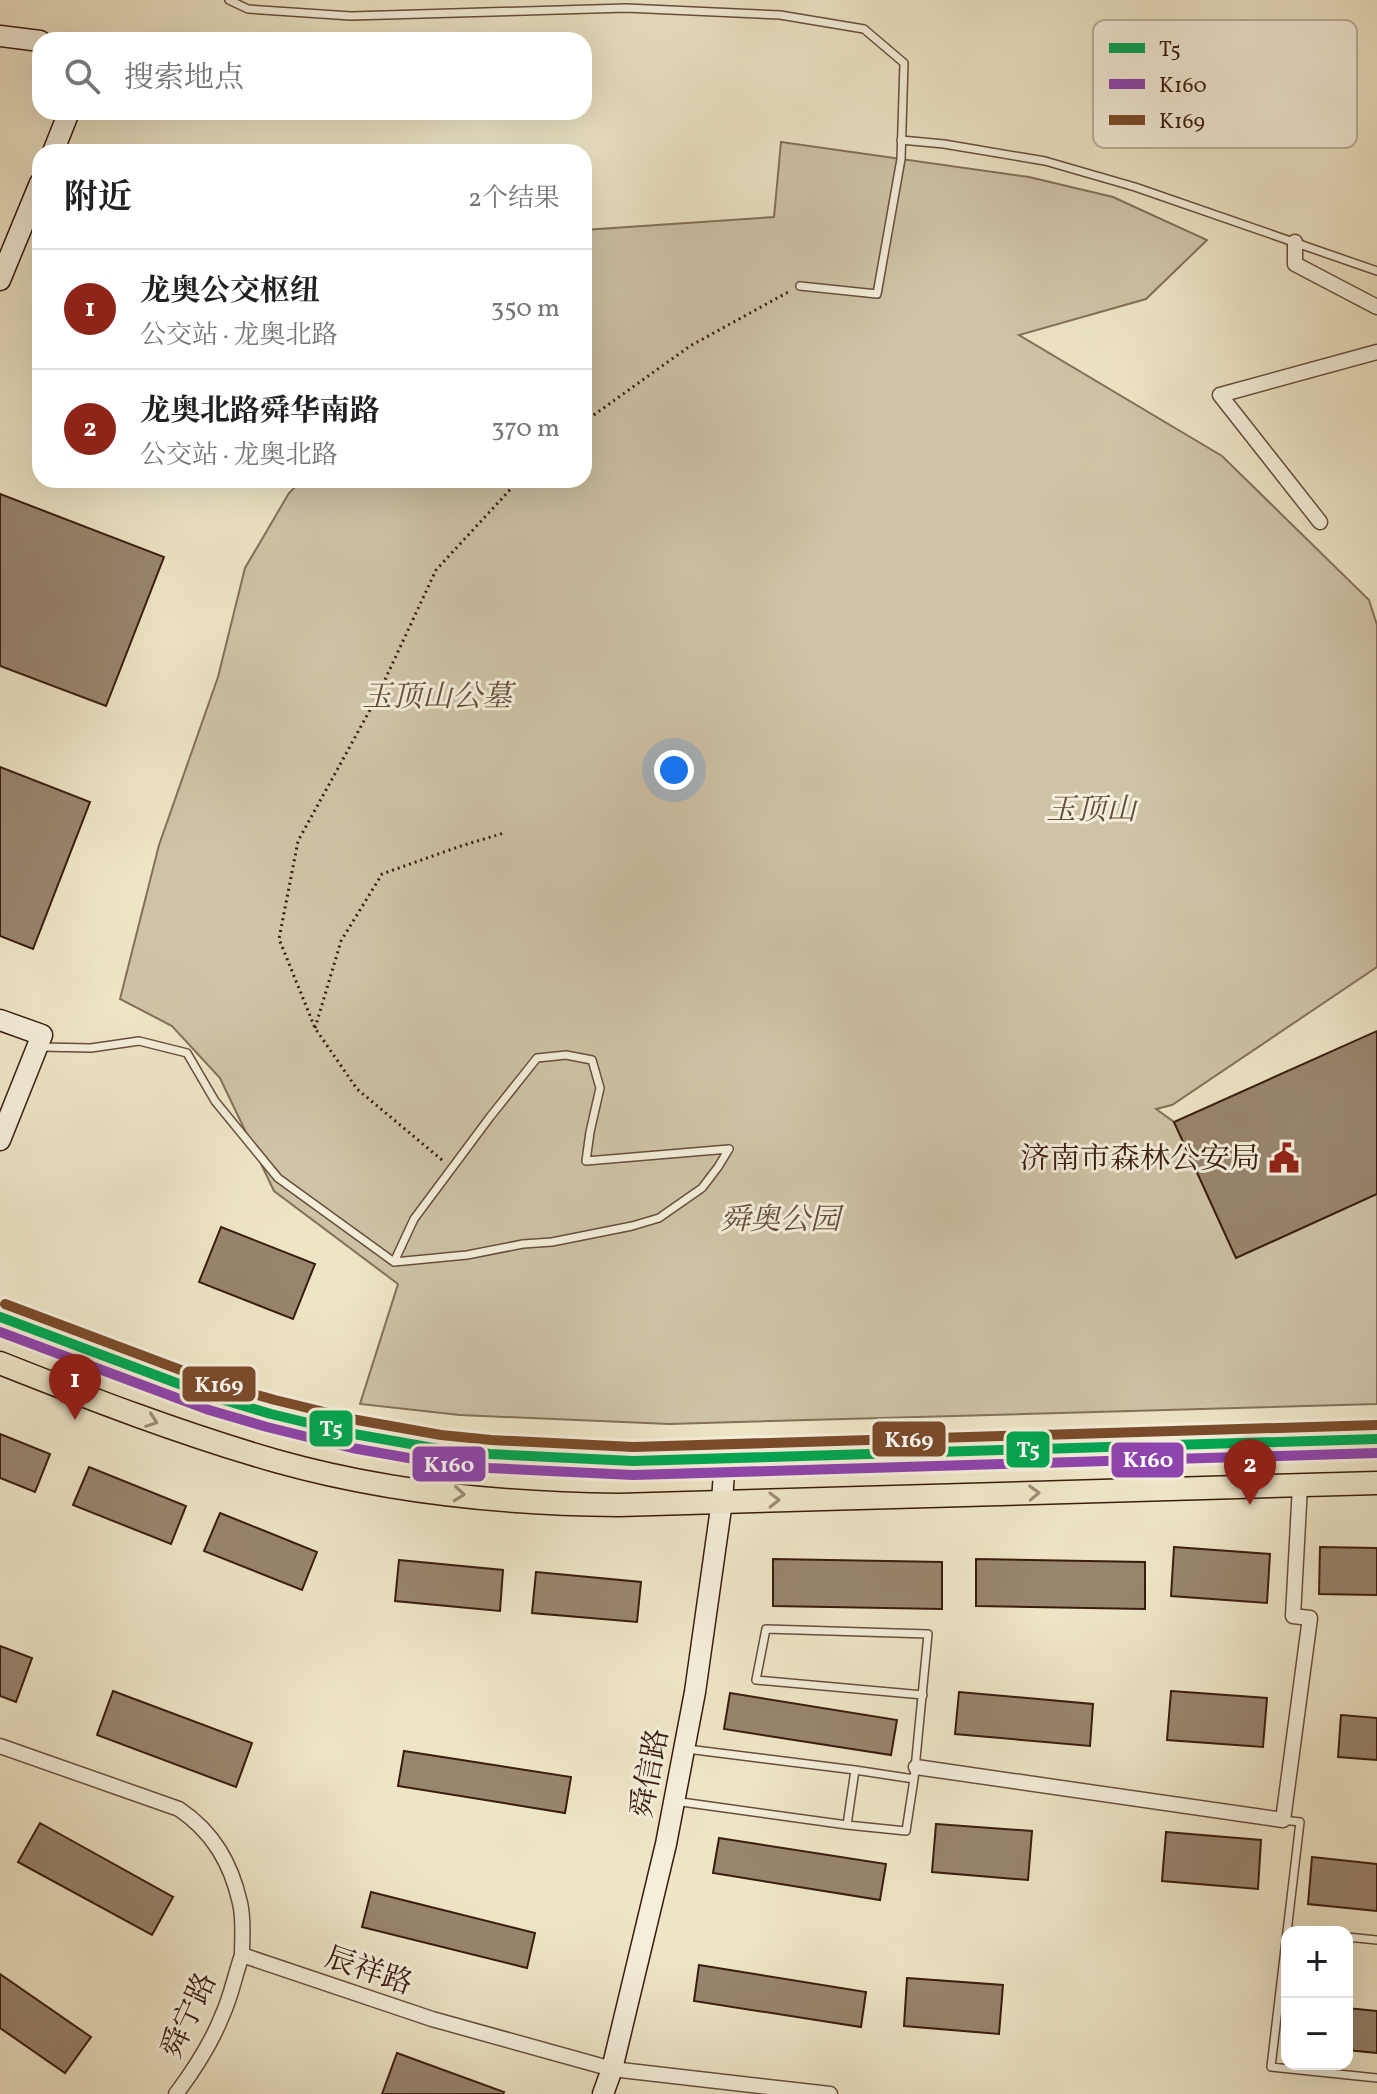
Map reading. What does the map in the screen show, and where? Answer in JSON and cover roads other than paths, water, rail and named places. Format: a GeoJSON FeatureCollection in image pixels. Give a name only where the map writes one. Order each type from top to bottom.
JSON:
{"type":"FeatureCollection","features":[{"type":"Feature","properties":{"kind":"main road"},"geometry":{"type":"LineString","coordinates":[[0,1317],[214,1397],[354,1434],[439,1449],[633,1461],[1377,1439]]}},
{"type":"Feature","properties":{"kind":"main road"},"geometry":{"type":"LineString","coordinates":[[0,1363],[191,1435],[278,1461],[380,1484],[452,1494],[570,1504],[1377,1483]]}},
{"type":"Feature","properties":{"kind":"street"},"geometry":{"type":"LineString","coordinates":[[0,36],[32,40]]}},
{"type":"Feature","properties":{"kind":"street"},"geometry":{"type":"LineString","coordinates":[[56,144],[66,120]]}},
{"type":"Feature","properties":{"kind":"street"},"geometry":{"type":"LineString","coordinates":[[0,280],[32,202]]}},
{"type":"Feature","properties":{"kind":"street"},"geometry":{"type":"LineString","coordinates":[[1295,242],[1295,264],[1377,307]]}},
{"type":"Feature","properties":{"kind":"street"},"geometry":{"type":"LineString","coordinates":[[1320,522],[1220,395],[1377,352]]}},
{"type":"Feature","properties":{"kind":"street"},"geometry":{"type":"LineString","coordinates":[[0,1020],[40,1041],[0,1140]]}},
{"type":"Feature","properties":{"kind":"street","name":"舜信路"},"geometry":{"type":"LineString","coordinates":[[603,2094],[612,2069],[666,1844],[695,1692],[722,1501],[725,1458]]}},
{"type":"Feature","properties":{"kind":"street"},"geometry":{"type":"LineString","coordinates":[[915,1773],[1283,1820],[1310,1618],[1293,1616],[1300,1486]]}},
{"type":"Feature","properties":{"kind":"street"},"geometry":{"type":"LineString","coordinates":[[0,1746],[179,1809],[207,1830],[228,1864],[241,1906],[242,1955]]}},
{"type":"Feature","properties":{"kind":"street","name":"辰祥路"},"geometry":{"type":"LineString","coordinates":[[242,1955],[432,2019],[612,2069],[830,2094]]}},
{"type":"Feature","properties":{"kind":"street","name":"舜宁路"},"geometry":{"type":"LineString","coordinates":[[176,2094],[198,2064],[223,2015],[242,1955]]}},
{"type":"Feature","properties":{"kind":"lane"},"geometry":{"type":"LineString","coordinates":[[229,0],[248,9],[351,16],[626,8],[780,15],[864,29],[904,63],[901,159],[877,294],[800,286]]}},
{"type":"Feature","properties":{"kind":"lane"},"geometry":{"type":"LineString","coordinates":[[901,140],[1045,161],[1135,187],[1377,271]]}},
{"type":"Feature","properties":{"kind":"lane"},"geometry":{"type":"LineString","coordinates":[[40,1041],[91,1048],[139,1041],[187,1053],[215,1101],[278,1178],[394,1262],[552,1242],[659,1218],[702,1188],[729,1149],[586,1161],[600,1088],[592,1060],[566,1055],[537,1058],[414,1219],[394,1262]]}},
{"type":"Feature","properties":{"kind":"lane"},"geometry":{"type":"LineString","coordinates":[[674,1801],[906,1831],[915,1773],[923,1695],[928,1634],[766,1629],[756,1680],[923,1695]]}},
{"type":"Feature","properties":{"kind":"lane"},"geometry":{"type":"LineString","coordinates":[[684,1748],[855,1770],[915,1773]]}},
{"type":"Feature","properties":{"kind":"lane"},"geometry":{"type":"LineString","coordinates":[[847,1825],[855,1770]]}},
{"type":"Feature","properties":{"kind":"lane"},"geometry":{"type":"LineString","coordinates":[[1283,1820],[1300,1822],[1287,1926]]}},
{"type":"Feature","properties":{"kind":"lane"},"geometry":{"type":"LineString","coordinates":[[1353,1938],[1377,1940]]}},
{"type":"Feature","properties":{"kind":"lane"},"geometry":{"type":"LineString","coordinates":[[1281,1981],[1271,2067],[1377,2078]]}},
{"type":"Feature","properties":{"kind":"place","name":"济南市森林公安局"},"geometry":{"type":"Point","coordinates":[1284,1158]}},
{"type":"Feature","properties":{"kind":"place","name":"龙奥公交枢纽"},"geometry":{"type":"Point","coordinates":[75,1420]}},
{"type":"Feature","properties":{"kind":"place","name":"龙奥北路舜华南路"},"geometry":{"type":"Point","coordinates":[1250,1505]}},
{"type":"Feature","properties":{"kind":"park label","name":"玉顶山公墓"},"geometry":{"type":"Point","coordinates":[437,696]}},
{"type":"Feature","properties":{"kind":"park label","name":"玉顶山"},"geometry":{"type":"Point","coordinates":[1091,809]}},
{"type":"Feature","properties":{"kind":"park label","name":"舜奥公园"},"geometry":{"type":"Point","coordinates":[780,1219]}}]}
